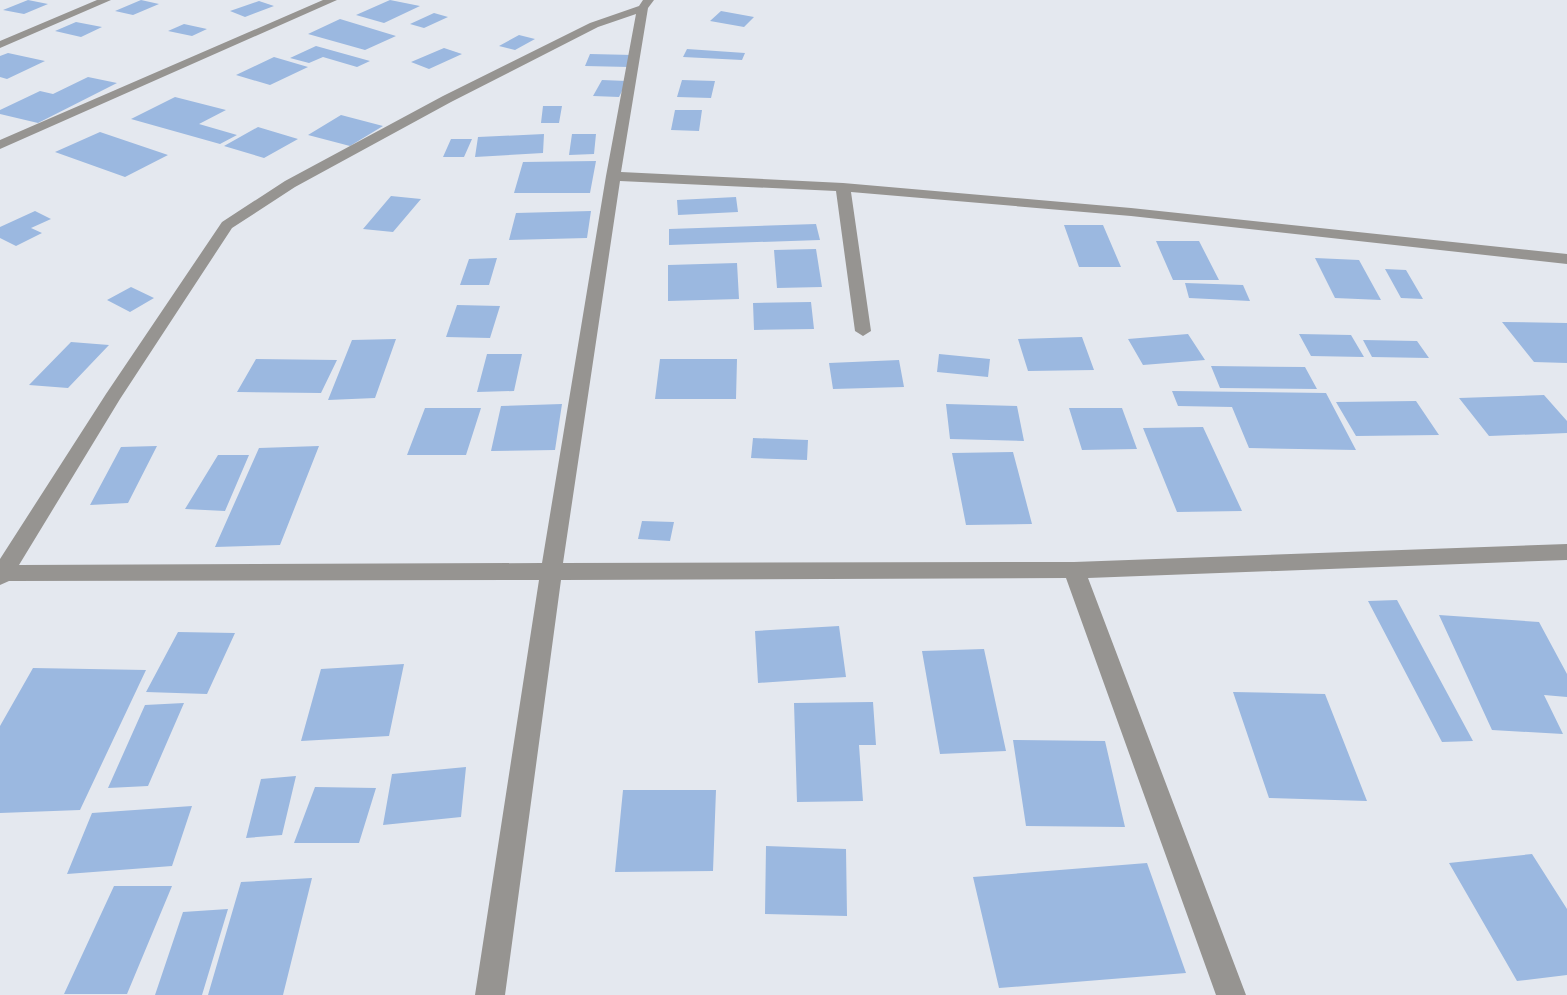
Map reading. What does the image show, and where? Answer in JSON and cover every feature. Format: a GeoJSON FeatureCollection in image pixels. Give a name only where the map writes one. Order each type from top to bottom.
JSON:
{"type":"FeatureCollection","features":[{"type":"Feature","properties":{"kind":"street"},"geometry":{"type":"LineString","coordinates":[[0,45],[106,0]]}},
{"type":"Feature","properties":{"kind":"street"},"geometry":{"type":"LineString","coordinates":[[0,145],[332,0]]}},
{"type":"Feature","properties":{"kind":"street"},"geometry":{"type":"LineString","coordinates":[[490,995],[550,572],[613,176],[646,4]]}},
{"type":"Feature","properties":{"kind":"street"},"geometry":{"type":"LineString","coordinates":[[1,574],[136,361],[227,225],[290,184],[447,99],[594,25],[646,4]]}},
{"type":"Feature","properties":{"kind":"street"},"geometry":{"type":"LineString","coordinates":[[613,176],[843,187],[1131,212],[1567,259]]}},
{"type":"Feature","properties":{"kind":"street"},"geometry":{"type":"LineString","coordinates":[[843,187],[863,331]]}},
{"type":"Feature","properties":{"kind":"street"},"geometry":{"type":"LineString","coordinates":[[1,574],[1074,570],[1567,552]]}},
{"type":"Feature","properties":{"kind":"street"},"geometry":{"type":"LineString","coordinates":[[1074,570],[1231,995]]}},
{"type":"Feature","properties":{"kind":"building"},"geometry":{"type":"Polygon","coordinates":[[[28,0],[48,4],[24,14],[3,10],[28,0]]]}},
{"type":"Feature","properties":{"kind":"building"},"geometry":{"type":"Polygon","coordinates":[[[141,0],[159,4],[133,15],[115,11],[141,0]]]}},
{"type":"Feature","properties":{"kind":"building"},"geometry":{"type":"Polygon","coordinates":[[[390,0],[420,6],[384,23],[356,15],[390,0]]]}},
{"type":"Feature","properties":{"kind":"building"},"geometry":{"type":"Polygon","coordinates":[[[259,1],[274,6],[245,17],[230,11],[259,1]]]}},
{"type":"Feature","properties":{"kind":"building"},"geometry":{"type":"Polygon","coordinates":[[[721,11],[754,17],[744,27],[710,21],[721,11]]]}},
{"type":"Feature","properties":{"kind":"building"},"geometry":{"type":"Polygon","coordinates":[[[434,13],[448,17],[424,28],[410,24],[434,13]]]}},
{"type":"Feature","properties":{"kind":"building"},"geometry":{"type":"Polygon","coordinates":[[[340,19],[396,36],[365,50],[308,34],[340,19]]]}},
{"type":"Feature","properties":{"kind":"building"},"geometry":{"type":"Polygon","coordinates":[[[76,22],[102,27],[81,37],[55,31],[76,22]]]}},
{"type":"Feature","properties":{"kind":"building"},"geometry":{"type":"Polygon","coordinates":[[[184,24],[207,29],[192,36],[168,31],[184,24]]]}},
{"type":"Feature","properties":{"kind":"building"},"geometry":{"type":"Polygon","coordinates":[[[519,35],[535,39],[515,50],[499,46],[519,35]]]}},
{"type":"Feature","properties":{"kind":"building"},"geometry":{"type":"Polygon","coordinates":[[[316,46],[370,61],[357,67],[323,57],[309,63],[290,58],[316,46]]]}},
{"type":"Feature","properties":{"kind":"building"},"geometry":{"type":"Polygon","coordinates":[[[444,48],[462,54],[429,69],[411,62],[444,48]]]}},
{"type":"Feature","properties":{"kind":"building"},"geometry":{"type":"Polygon","coordinates":[[[687,49],[745,53],[742,60],[683,57],[687,49]]]}},
{"type":"Feature","properties":{"kind":"building"},"geometry":{"type":"Polygon","coordinates":[[[8,53],[45,61],[7,79],[0,77],[0,56],[8,53]]]}},
{"type":"Feature","properties":{"kind":"building"},"geometry":{"type":"Polygon","coordinates":[[[590,54],[633,55],[629,67],[585,66],[590,54]]]}},
{"type":"Feature","properties":{"kind":"building"},"geometry":{"type":"Polygon","coordinates":[[[274,57],[308,67],[270,85],[236,75],[274,57]]]}},
{"type":"Feature","properties":{"kind":"building"},"geometry":{"type":"Polygon","coordinates":[[[88,77],[117,83],[38,123],[0,114],[0,110],[40,91],[53,94],[88,77]]]}},
{"type":"Feature","properties":{"kind":"building"},"geometry":{"type":"Polygon","coordinates":[[[602,80],[627,81],[619,97],[593,96],[602,80]]]}},
{"type":"Feature","properties":{"kind":"building"},"geometry":{"type":"Polygon","coordinates":[[[682,80],[715,81],[711,98],[677,97],[682,80]]]}},
{"type":"Feature","properties":{"kind":"building"},"geometry":{"type":"Polygon","coordinates":[[[175,97],[226,110],[199,124],[237,135],[220,144],[131,119],[175,97]]]}},
{"type":"Feature","properties":{"kind":"building"},"geometry":{"type":"Polygon","coordinates":[[[543,106],[562,106],[559,123],[541,123],[543,106]]]}},
{"type":"Feature","properties":{"kind":"building"},"geometry":{"type":"Polygon","coordinates":[[[675,110],[702,110],[699,131],[671,130],[675,110]]]}},
{"type":"Feature","properties":{"kind":"building"},"geometry":{"type":"Polygon","coordinates":[[[341,115],[383,126],[350,146],[308,135],[341,115]]]}},
{"type":"Feature","properties":{"kind":"building"},"geometry":{"type":"Polygon","coordinates":[[[258,127],[298,139],[264,158],[224,146],[258,127]]]}},
{"type":"Feature","properties":{"kind":"building"},"geometry":{"type":"Polygon","coordinates":[[[100,132],[168,155],[125,177],[55,152],[100,132]]]}},
{"type":"Feature","properties":{"kind":"building"},"geometry":{"type":"Polygon","coordinates":[[[544,134],[543,153],[475,157],[478,137],[544,134]]]}},
{"type":"Feature","properties":{"kind":"building"},"geometry":{"type":"Polygon","coordinates":[[[572,134],[596,134],[594,154],[569,155],[572,134]]]}},
{"type":"Feature","properties":{"kind":"building"},"geometry":{"type":"Polygon","coordinates":[[[451,139],[472,139],[464,157],[443,157],[451,139]]]}},
{"type":"Feature","properties":{"kind":"building"},"geometry":{"type":"Polygon","coordinates":[[[596,161],[590,193],[514,193],[523,162],[596,161]]]}},
{"type":"Feature","properties":{"kind":"building"},"geometry":{"type":"Polygon","coordinates":[[[391,196],[421,199],[393,232],[363,229],[391,196]]]}},
{"type":"Feature","properties":{"kind":"building"},"geometry":{"type":"Polygon","coordinates":[[[736,197],[738,212],[678,215],[677,200],[736,197]]]}},
{"type":"Feature","properties":{"kind":"building"},"geometry":{"type":"Polygon","coordinates":[[[35,211],[51,219],[31,228],[42,233],[16,246],[0,238],[0,227],[35,211]]]}},
{"type":"Feature","properties":{"kind":"building"},"geometry":{"type":"Polygon","coordinates":[[[591,211],[587,238],[509,240],[516,213],[591,211]]]}},
{"type":"Feature","properties":{"kind":"building"},"geometry":{"type":"Polygon","coordinates":[[[816,224],[820,240],[669,245],[669,229],[816,224]]]}},
{"type":"Feature","properties":{"kind":"building"},"geometry":{"type":"Polygon","coordinates":[[[1064,225],[1103,225],[1121,267],[1079,267],[1064,225]]]}},
{"type":"Feature","properties":{"kind":"building"},"geometry":{"type":"Polygon","coordinates":[[[1156,241],[1199,241],[1219,280],[1173,280],[1156,241]]]}},
{"type":"Feature","properties":{"kind":"building"},"geometry":{"type":"Polygon","coordinates":[[[816,249],[822,287],[777,288],[774,250],[816,249]]]}},
{"type":"Feature","properties":{"kind":"building"},"geometry":{"type":"Polygon","coordinates":[[[497,258],[489,285],[460,285],[469,259],[497,258]]]}},
{"type":"Feature","properties":{"kind":"building"},"geometry":{"type":"Polygon","coordinates":[[[1315,258],[1359,260],[1381,300],[1335,298],[1315,258]]]}},
{"type":"Feature","properties":{"kind":"building"},"geometry":{"type":"Polygon","coordinates":[[[737,263],[739,299],[668,301],[668,265],[737,263]]]}},
{"type":"Feature","properties":{"kind":"building"},"geometry":{"type":"Polygon","coordinates":[[[1385,269],[1406,270],[1423,299],[1401,298],[1385,269]]]}},
{"type":"Feature","properties":{"kind":"building"},"geometry":{"type":"Polygon","coordinates":[[[1185,283],[1243,285],[1250,301],[1189,298],[1185,283]]]}},
{"type":"Feature","properties":{"kind":"building"},"geometry":{"type":"Polygon","coordinates":[[[131,287],[154,298],[130,312],[107,300],[131,287]]]}},
{"type":"Feature","properties":{"kind":"building"},"geometry":{"type":"Polygon","coordinates":[[[811,302],[814,329],[754,330],[753,303],[811,302]]]}},
{"type":"Feature","properties":{"kind":"building"},"geometry":{"type":"Polygon","coordinates":[[[457,305],[500,306],[490,338],[446,337],[457,305]]]}},
{"type":"Feature","properties":{"kind":"building"},"geometry":{"type":"Polygon","coordinates":[[[1502,322],[1567,323],[1567,363],[1534,362],[1502,322]]]}},
{"type":"Feature","properties":{"kind":"building"},"geometry":{"type":"Polygon","coordinates":[[[1188,334],[1205,360],[1143,365],[1128,339],[1188,334]]]}},
{"type":"Feature","properties":{"kind":"building"},"geometry":{"type":"Polygon","coordinates":[[[1299,334],[1351,335],[1364,357],[1311,356],[1299,334]]]}},
{"type":"Feature","properties":{"kind":"building"},"geometry":{"type":"Polygon","coordinates":[[[1082,337],[1094,370],[1028,371],[1018,339],[1082,337]]]}},
{"type":"Feature","properties":{"kind":"building"},"geometry":{"type":"Polygon","coordinates":[[[396,339],[375,398],[328,400],[352,340],[396,339]]]}},
{"type":"Feature","properties":{"kind":"building"},"geometry":{"type":"Polygon","coordinates":[[[1363,340],[1417,341],[1429,358],[1372,357],[1363,340]]]}},
{"type":"Feature","properties":{"kind":"building"},"geometry":{"type":"Polygon","coordinates":[[[71,342],[109,345],[68,388],[29,385],[71,342]]]}},
{"type":"Feature","properties":{"kind":"building"},"geometry":{"type":"Polygon","coordinates":[[[487,354],[522,354],[514,391],[477,392],[487,354]]]}},
{"type":"Feature","properties":{"kind":"building"},"geometry":{"type":"Polygon","coordinates":[[[939,354],[990,359],[988,377],[937,372],[939,354]]]}},
{"type":"Feature","properties":{"kind":"building"},"geometry":{"type":"Polygon","coordinates":[[[256,359],[337,360],[321,393],[237,392],[256,359]]]}},
{"type":"Feature","properties":{"kind":"building"},"geometry":{"type":"Polygon","coordinates":[[[660,359],[737,359],[736,399],[655,399],[660,359]]]}},
{"type":"Feature","properties":{"kind":"building"},"geometry":{"type":"Polygon","coordinates":[[[899,360],[904,387],[833,389],[829,363],[899,360]]]}},
{"type":"Feature","properties":{"kind":"building"},"geometry":{"type":"Polygon","coordinates":[[[1211,366],[1305,367],[1317,389],[1220,388],[1211,366]]]}},
{"type":"Feature","properties":{"kind":"building"},"geometry":{"type":"Polygon","coordinates":[[[1172,391],[1326,393],[1356,450],[1249,448],[1232,407],[1178,406],[1172,391]]]}},
{"type":"Feature","properties":{"kind":"building"},"geometry":{"type":"Polygon","coordinates":[[[1544,395],[1567,421],[1567,433],[1489,436],[1459,398],[1544,395]]]}},
{"type":"Feature","properties":{"kind":"building"},"geometry":{"type":"Polygon","coordinates":[[[1416,401],[1439,435],[1356,436],[1336,402],[1416,401]]]}},
{"type":"Feature","properties":{"kind":"building"},"geometry":{"type":"Polygon","coordinates":[[[562,404],[555,450],[491,451],[501,406],[562,404]]]}},
{"type":"Feature","properties":{"kind":"building"},"geometry":{"type":"Polygon","coordinates":[[[946,404],[1017,406],[1024,441],[950,439],[946,404]]]}},
{"type":"Feature","properties":{"kind":"building"},"geometry":{"type":"Polygon","coordinates":[[[425,408],[481,408],[466,455],[407,455],[425,408]]]}},
{"type":"Feature","properties":{"kind":"building"},"geometry":{"type":"Polygon","coordinates":[[[1069,408],[1122,408],[1137,449],[1082,450],[1069,408]]]}},
{"type":"Feature","properties":{"kind":"building"},"geometry":{"type":"Polygon","coordinates":[[[1203,427],[1242,511],[1177,512],[1143,428],[1203,427]]]}},
{"type":"Feature","properties":{"kind":"building"},"geometry":{"type":"Polygon","coordinates":[[[753,438],[808,440],[807,460],[751,458],[753,438]]]}},
{"type":"Feature","properties":{"kind":"building"},"geometry":{"type":"Polygon","coordinates":[[[157,446],[128,503],[90,505],[121,447],[157,446]]]}},
{"type":"Feature","properties":{"kind":"building"},"geometry":{"type":"Polygon","coordinates":[[[319,446],[280,545],[215,547],[259,448],[319,446]]]}},
{"type":"Feature","properties":{"kind":"building"},"geometry":{"type":"Polygon","coordinates":[[[1013,452],[1032,524],[966,525],[952,453],[1013,452]]]}},
{"type":"Feature","properties":{"kind":"building"},"geometry":{"type":"Polygon","coordinates":[[[218,455],[249,455],[225,511],[185,509],[218,455]]]}},
{"type":"Feature","properties":{"kind":"building"},"geometry":{"type":"Polygon","coordinates":[[[642,521],[674,522],[670,541],[638,539],[642,521]]]}},
{"type":"Feature","properties":{"kind":"building"},"geometry":{"type":"Polygon","coordinates":[[[1397,600],[1473,741],[1442,742],[1368,601],[1397,600]]]}},
{"type":"Feature","properties":{"kind":"building"},"geometry":{"type":"Polygon","coordinates":[[[1439,615],[1539,622],[1567,674],[1567,697],[1544,695],[1563,734],[1492,730],[1439,615]]]}},
{"type":"Feature","properties":{"kind":"building"},"geometry":{"type":"Polygon","coordinates":[[[839,626],[846,677],[758,683],[755,631],[839,626]]]}},
{"type":"Feature","properties":{"kind":"building"},"geometry":{"type":"Polygon","coordinates":[[[178,632],[235,633],[207,694],[146,692],[178,632]]]}},
{"type":"Feature","properties":{"kind":"building"},"geometry":{"type":"Polygon","coordinates":[[[984,649],[1006,751],[940,754],[922,651],[984,649]]]}},
{"type":"Feature","properties":{"kind":"building"},"geometry":{"type":"Polygon","coordinates":[[[404,664],[389,736],[301,741],[321,669],[404,664]]]}},
{"type":"Feature","properties":{"kind":"building"},"geometry":{"type":"Polygon","coordinates":[[[33,668],[146,670],[80,810],[0,813],[0,726],[33,668]]]}},
{"type":"Feature","properties":{"kind":"building"},"geometry":{"type":"Polygon","coordinates":[[[1233,692],[1325,694],[1367,801],[1269,798],[1233,692]]]}},
{"type":"Feature","properties":{"kind":"building"},"geometry":{"type":"Polygon","coordinates":[[[873,702],[876,745],[859,745],[863,801],[797,802],[794,703],[873,702]]]}},
{"type":"Feature","properties":{"kind":"building"},"geometry":{"type":"Polygon","coordinates":[[[184,703],[148,786],[108,788],[145,705],[184,703]]]}},
{"type":"Feature","properties":{"kind":"building"},"geometry":{"type":"Polygon","coordinates":[[[1013,740],[1105,741],[1125,827],[1026,826],[1013,740]]]}},
{"type":"Feature","properties":{"kind":"building"},"geometry":{"type":"Polygon","coordinates":[[[466,767],[461,817],[383,825],[392,774],[466,767]]]}},
{"type":"Feature","properties":{"kind":"building"},"geometry":{"type":"Polygon","coordinates":[[[296,776],[282,835],[246,838],[261,779],[296,776]]]}},
{"type":"Feature","properties":{"kind":"building"},"geometry":{"type":"Polygon","coordinates":[[[315,787],[376,788],[359,843],[294,843],[315,787]]]}},
{"type":"Feature","properties":{"kind":"building"},"geometry":{"type":"Polygon","coordinates":[[[623,790],[716,790],[713,871],[615,872],[623,790]]]}},
{"type":"Feature","properties":{"kind":"building"},"geometry":{"type":"Polygon","coordinates":[[[192,806],[172,866],[67,874],[92,813],[192,806]]]}},
{"type":"Feature","properties":{"kind":"building"},"geometry":{"type":"Polygon","coordinates":[[[766,846],[846,849],[847,916],[765,914],[766,846]]]}},
{"type":"Feature","properties":{"kind":"building"},"geometry":{"type":"Polygon","coordinates":[[[1532,854],[1567,909],[1567,975],[1517,981],[1449,863],[1532,854]]]}},
{"type":"Feature","properties":{"kind":"building"},"geometry":{"type":"Polygon","coordinates":[[[1147,863],[1186,973],[999,988],[973,877],[1147,863]]]}},
{"type":"Feature","properties":{"kind":"building"},"geometry":{"type":"Polygon","coordinates":[[[312,878],[283,995],[208,995],[241,882],[312,878]]]}},
{"type":"Feature","properties":{"kind":"building"},"geometry":{"type":"Polygon","coordinates":[[[114,886],[172,886],[127,994],[64,994],[114,886]]]}},
{"type":"Feature","properties":{"kind":"building"},"geometry":{"type":"Polygon","coordinates":[[[228,909],[202,995],[155,995],[183,912],[228,909]]]}}]}
